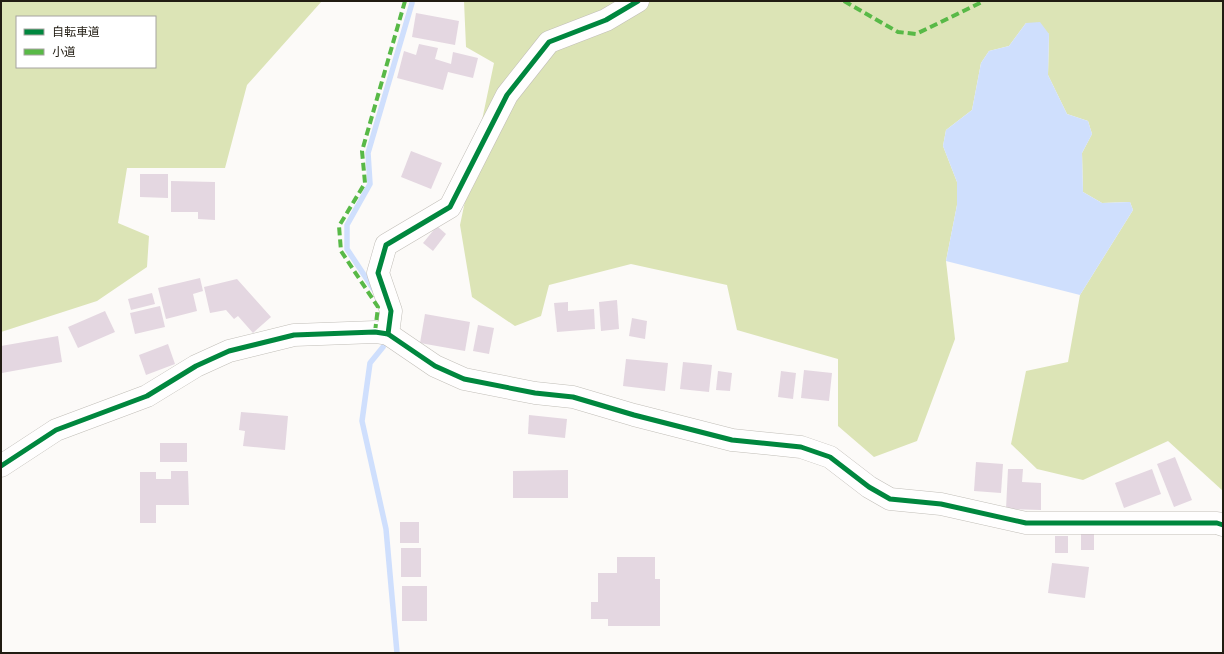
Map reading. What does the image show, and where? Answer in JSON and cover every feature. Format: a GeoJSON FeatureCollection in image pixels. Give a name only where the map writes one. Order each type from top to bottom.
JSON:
{"type":"FeatureCollection","features":[{"type":"Feature","properties":{"kind":"street"},"geometry":{"type":"LineString","coordinates":[[388,334],[391,311],[378,273],[386,245],[450,207],[507,95],[549,42],[606,20],[638,1]]}},
{"type":"Feature","properties":{"kind":"street"},"geometry":{"type":"LineString","coordinates":[[1,466],[56,430],[147,396],[196,366],[229,351],[294,335],[375,332],[388,334],[435,366],[464,379],[535,393],[573,397],[634,415],[732,440],[801,447],[830,456],[869,487],[890,499],[941,504],[1026,523],[1217,523],[1223,525]]}},
{"type":"Feature","properties":{"kind":"green space"},"geometry":{"type":"Polygon","coordinates":[[[1,1],[322,1],[247,85],[225,168],[127,168],[118,223],[149,236],[147,267],[97,301],[1,332],[1,1]]]}},
{"type":"Feature","properties":{"kind":"green space"},"geometry":{"type":"Polygon","coordinates":[[[464,1],[1223,1],[1223,491],[1168,441],[1083,480],[1037,469],[1011,444],[1026,371],[1068,362],[1080,295],[1133,210],[1130,202],[1102,203],[1083,192],[1082,153],[1092,134],[1088,121],[1067,114],[1048,75],[1049,34],[1026,23],[1009,46],[989,51],[981,63],[972,110],[946,130],[943,146],[957,182],[957,205],[946,261],[955,339],[917,441],[874,457],[838,426],[838,359],[737,330],[727,285],[631,264],[549,285],[541,316],[515,326],[472,297],[460,225],[494,63],[466,47],[464,1]]]}},
{"type":"Feature","properties":{"kind":"water"},"geometry":{"type":"Polygon","coordinates":[[[1040,22],[1049,34],[1048,75],[1067,114],[1088,121],[1092,134],[1082,153],[1083,192],[1102,203],[1130,202],[1133,210],[1080,295],[946,261],[957,205],[957,182],[943,146],[946,130],[972,110],[981,63],[989,51],[1009,46],[1026,23],[1040,22]]]}},
{"type":"Feature","properties":{"kind":"building"},"geometry":{"type":"Polygon","coordinates":[[[416,13],[459,21],[455,45],[412,37],[416,13]]]}},
{"type":"Feature","properties":{"kind":"building"},"geometry":{"type":"Polygon","coordinates":[[[419,44],[438,48],[435,59],[451,64],[453,52],[478,58],[473,78],[448,72],[443,90],[397,78],[404,51],[416,55],[419,44]]]}},
{"type":"Feature","properties":{"kind":"building"},"geometry":{"type":"Polygon","coordinates":[[[411,151],[442,163],[431,189],[401,177],[411,151]]]}},
{"type":"Feature","properties":{"kind":"building"},"geometry":{"type":"Polygon","coordinates":[[[140,174],[168,174],[168,198],[140,197],[140,174]]]}},
{"type":"Feature","properties":{"kind":"building"},"geometry":{"type":"Polygon","coordinates":[[[171,181],[215,182],[215,220],[198,219],[198,212],[171,212],[171,181]]]}},
{"type":"Feature","properties":{"kind":"building"},"geometry":{"type":"Polygon","coordinates":[[[437,226],[446,234],[433,251],[423,243],[437,226]]]}},
{"type":"Feature","properties":{"kind":"building"},"geometry":{"type":"Polygon","coordinates":[[[200,278],[203,291],[193,294],[197,311],[166,319],[158,288],[200,278]]]}},
{"type":"Feature","properties":{"kind":"building"},"geometry":{"type":"Polygon","coordinates":[[[237,279],[271,317],[253,333],[238,316],[234,319],[226,310],[210,313],[204,287],[237,279]]]}},
{"type":"Feature","properties":{"kind":"building"},"geometry":{"type":"Polygon","coordinates":[[[152,293],[155,304],[131,310],[128,299],[152,293]]]}},
{"type":"Feature","properties":{"kind":"building"},"geometry":{"type":"Polygon","coordinates":[[[617,300],[619,329],[601,331],[599,302],[617,300]]]}},
{"type":"Feature","properties":{"kind":"building"},"geometry":{"type":"Polygon","coordinates":[[[568,302],[568,311],[594,309],[595,329],[557,332],[554,303],[568,302]]]}},
{"type":"Feature","properties":{"kind":"building"},"geometry":{"type":"Polygon","coordinates":[[[160,306],[165,327],[135,334],[130,313],[160,306]]]}},
{"type":"Feature","properties":{"kind":"building"},"geometry":{"type":"Polygon","coordinates":[[[105,311],[115,332],[78,348],[68,327],[105,311]]]}},
{"type":"Feature","properties":{"kind":"building"},"geometry":{"type":"Polygon","coordinates":[[[425,314],[470,322],[465,351],[420,343],[425,314]]]}},
{"type":"Feature","properties":{"kind":"building"},"geometry":{"type":"Polygon","coordinates":[[[632,318],[647,321],[645,339],[629,336],[632,318]]]}},
{"type":"Feature","properties":{"kind":"building"},"geometry":{"type":"Polygon","coordinates":[[[478,325],[494,328],[489,354],[473,351],[478,325]]]}},
{"type":"Feature","properties":{"kind":"building"},"geometry":{"type":"Polygon","coordinates":[[[58,336],[62,362],[2,373],[1,346],[58,336]]]}},
{"type":"Feature","properties":{"kind":"building"},"geometry":{"type":"Polygon","coordinates":[[[168,344],[175,364],[146,375],[139,355],[168,344]]]}},
{"type":"Feature","properties":{"kind":"building"},"geometry":{"type":"Polygon","coordinates":[[[626,359],[668,363],[665,391],[623,386],[626,359]]]}},
{"type":"Feature","properties":{"kind":"building"},"geometry":{"type":"Polygon","coordinates":[[[683,362],[712,365],[709,392],[680,389],[683,362]]]}},
{"type":"Feature","properties":{"kind":"building"},"geometry":{"type":"Polygon","coordinates":[[[804,370],[832,373],[829,401],[801,398],[804,370]]]}},
{"type":"Feature","properties":{"kind":"building"},"geometry":{"type":"Polygon","coordinates":[[[718,371],[732,373],[730,391],[716,390],[718,371]]]}},
{"type":"Feature","properties":{"kind":"building"},"geometry":{"type":"Polygon","coordinates":[[[781,371],[796,373],[793,399],[778,397],[781,371]]]}},
{"type":"Feature","properties":{"kind":"building"},"geometry":{"type":"Polygon","coordinates":[[[241,412],[288,416],[285,450],[243,446],[245,431],[239,430],[241,412]]]}},
{"type":"Feature","properties":{"kind":"building"},"geometry":{"type":"Polygon","coordinates":[[[529,415],[567,419],[565,438],[528,434],[529,415]]]}},
{"type":"Feature","properties":{"kind":"building"},"geometry":{"type":"Polygon","coordinates":[[[160,443],[187,443],[187,462],[160,462],[160,443]]]}},
{"type":"Feature","properties":{"kind":"building"},"geometry":{"type":"Polygon","coordinates":[[[1175,457],[1192,500],[1174,507],[1157,464],[1175,457]]]}},
{"type":"Feature","properties":{"kind":"building"},"geometry":{"type":"Polygon","coordinates":[[[976,462],[1003,464],[1001,493],[974,491],[976,462]]]}},
{"type":"Feature","properties":{"kind":"building"},"geometry":{"type":"Polygon","coordinates":[[[1008,469],[1023,469],[1022,482],[1041,483],[1041,510],[1006,509],[1008,469]]]}},
{"type":"Feature","properties":{"kind":"building"},"geometry":{"type":"Polygon","coordinates":[[[1152,469],[1161,494],[1124,508],[1115,483],[1152,469]]]}},
{"type":"Feature","properties":{"kind":"building"},"geometry":{"type":"Polygon","coordinates":[[[568,470],[568,498],[513,498],[513,471],[568,470]]]}},
{"type":"Feature","properties":{"kind":"building"},"geometry":{"type":"Polygon","coordinates":[[[171,471],[188,471],[189,505],[156,505],[156,523],[140,523],[140,472],[156,472],[156,479],[171,479],[171,471]]]}},
{"type":"Feature","properties":{"kind":"building"},"geometry":{"type":"Polygon","coordinates":[[[400,522],[419,522],[419,543],[400,543],[400,522]]]}},
{"type":"Feature","properties":{"kind":"building"},"geometry":{"type":"Polygon","coordinates":[[[1081,534],[1094,534],[1094,550],[1081,550],[1081,534]]]}},
{"type":"Feature","properties":{"kind":"building"},"geometry":{"type":"Polygon","coordinates":[[[1055,536],[1068,536],[1068,553],[1055,553],[1055,536]]]}},
{"type":"Feature","properties":{"kind":"building"},"geometry":{"type":"Polygon","coordinates":[[[401,548],[421,548],[421,577],[401,577],[401,548]]]}},
{"type":"Feature","properties":{"kind":"building"},"geometry":{"type":"Polygon","coordinates":[[[617,557],[655,557],[655,579],[660,579],[660,626],[608,626],[608,619],[591,619],[591,602],[598,602],[598,573],[617,573],[617,557]]]}},
{"type":"Feature","properties":{"kind":"building"},"geometry":{"type":"Polygon","coordinates":[[[1052,563],[1089,567],[1085,598],[1048,593],[1052,563]]]}},
{"type":"Feature","properties":{"kind":"building"},"geometry":{"type":"Polygon","coordinates":[[[402,586],[427,586],[427,621],[402,621],[402,586]]]}},
{"type":"Feature","properties":{"kind":"waterway"},"geometry":{"type":"LineString","coordinates":[[374,290],[347,249],[347,225],[370,184],[368,153],[412,3]]}},
{"type":"Feature","properties":{"kind":"waterway"},"geometry":{"type":"LineString","coordinates":[[383,347],[370,363],[362,421],[386,529],[397,653]]}},
{"type":"Feature","properties":{"kind":"marked path"},"geometry":{"type":"LineString","coordinates":[[375,332],[378,307],[341,251],[339,226],[365,183],[362,151],[405,1]]}},
{"type":"Feature","properties":{"kind":"marked path"},"geometry":{"type":"LineString","coordinates":[[844,1],[898,32],[916,34],[984,1]]}},
{"type":"Feature","properties":{"kind":"cycle path"},"geometry":{"type":"LineString","coordinates":[[388,334],[391,311],[378,273],[386,245],[450,207],[507,95],[549,42],[606,20],[638,1]]}},
{"type":"Feature","properties":{"kind":"cycle path"},"geometry":{"type":"LineString","coordinates":[[1,466],[56,430],[147,396],[196,366],[229,351],[294,335],[375,332],[388,334],[435,366],[464,379],[535,393],[573,397],[634,415],[732,440],[801,447],[830,457],[869,487],[890,499],[941,504],[1026,523],[1217,523],[1223,525]]}}]}
